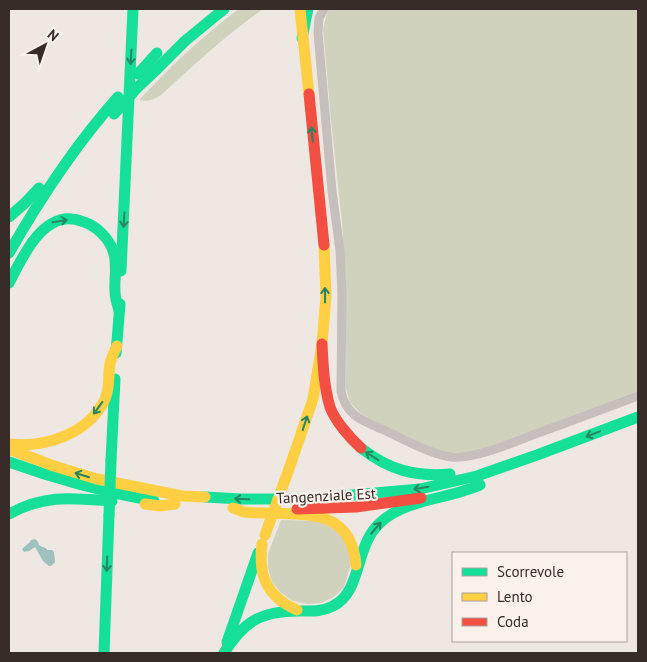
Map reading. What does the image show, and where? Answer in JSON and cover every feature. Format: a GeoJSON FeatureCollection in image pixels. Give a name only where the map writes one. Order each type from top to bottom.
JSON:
{"type":"FeatureCollection","features":[{"type":"Feature","properties":{"kind":"main road"},"geometry":{"type":"LineString","coordinates":[[104,653],[111,460],[133,9]]}},
{"type":"Feature","properties":{"kind":"main road"},"geometry":{"type":"LineString","coordinates":[[9,273],[41,215],[118,97],[157,53],[209,9]]}},
{"type":"Feature","properties":{"kind":"main road"},"geometry":{"type":"LineString","coordinates":[[9,253],[53,179],[110,112],[185,41],[224,9]]}},
{"type":"Feature","properties":{"kind":"main road"},"geometry":{"type":"LineString","coordinates":[[224,653],[313,399],[322,344],[326,296],[324,249],[300,9]]}},
{"type":"Feature","properties":{"kind":"main road"},"geometry":{"type":"LineString","coordinates":[[302,38],[308,9]]}},
{"type":"Feature","properties":{"kind":"main road"},"geometry":{"type":"LineString","coordinates":[[9,217],[40,187],[76,138],[95,116],[110,112]]}},
{"type":"Feature","properties":{"kind":"main road"},"geometry":{"type":"LineString","coordinates":[[9,284],[33,241],[50,223],[62,220],[82,221],[101,233],[113,250],[115,296],[119,311]]}},
{"type":"Feature","properties":{"kind":"main road"},"geometry":{"type":"LineString","coordinates":[[322,344],[324,378],[330,407],[344,430],[359,448],[397,470],[416,475],[437,476],[521,456],[537,455]]}},
{"type":"Feature","properties":{"kind":"main road"},"geometry":{"type":"LineString","coordinates":[[9,444],[33,445],[61,438],[91,417],[100,407],[105,397],[111,361],[117,346]]}},
{"type":"Feature","properties":{"kind":"main road","name":"Tangenziale Est"},"geometry":{"type":"LineString","coordinates":[[9,449],[54,466],[97,479],[182,496],[307,499],[420,489],[477,476],[638,417]]}},
{"type":"Feature","properties":{"kind":"main road","name":"Tangenziale Est"},"geometry":{"type":"LineString","coordinates":[[9,462],[45,476],[129,497],[211,508],[304,510],[356,507],[420,498],[480,485],[638,428]]}},
{"type":"Feature","properties":{"kind":"main road"},"geometry":{"type":"LineString","coordinates":[[224,653],[237,634],[251,622],[270,614],[320,611],[336,604],[353,584],[363,549],[370,535],[392,512],[469,491],[480,485]]}},
{"type":"Feature","properties":{"kind":"main road"},"geometry":{"type":"LineString","coordinates":[[9,514],[29,504],[64,498],[160,506],[175,504]]}},
{"type":"Feature","properties":{"kind":"main road"},"geometry":{"type":"LineString","coordinates":[[233,508],[244,512],[314,515],[330,520],[341,529],[351,542],[356,559],[356,572]]}},
{"type":"Feature","properties":{"kind":"main road"},"geometry":{"type":"LineString","coordinates":[[263,539],[261,568],[268,587],[282,603],[301,611]]}},
{"type":"Feature","properties":{"kind":"street"},"geometry":{"type":"LineString","coordinates":[[324,9],[319,18],[318,33],[332,191],[340,251],[342,294],[341,392],[347,408],[360,419],[434,453],[454,457],[471,455],[501,447],[638,396]]}},
{"type":"Feature","properties":{"kind":"green space"},"geometry":{"type":"Polygon","coordinates":[[[239,9],[263,9],[198,61],[161,95],[150,100],[139,100],[187,52],[239,9]]]}},
{"type":"Feature","properties":{"kind":"green space"},"geometry":{"type":"Polygon","coordinates":[[[329,9],[638,9],[638,391],[512,439],[471,452],[451,453],[435,450],[370,419],[359,412],[350,402],[346,389],[346,291],[342,223],[323,29],[329,9]]]}},
{"type":"Feature","properties":{"kind":"green space"},"geometry":{"type":"Polygon","coordinates":[[[281,520],[320,521],[343,535],[352,561],[344,587],[334,597],[321,603],[307,604],[293,601],[281,593],[272,582],[268,568],[268,554],[281,520]]]}},
{"type":"Feature","properties":{"kind":"water"},"geometry":{"type":"Polygon","coordinates":[[[35,539],[40,546],[54,552],[55,562],[51,566],[43,561],[35,547],[24,552],[22,549],[31,540],[35,539]]]}},
{"type":"Feature","properties":{"kind":"traffic: fast"},"geometry":{"type":"LineString","coordinates":[[121,271],[133,9]]}},
{"type":"Feature","properties":{"kind":"traffic: fast"},"geometry":{"type":"LineString","coordinates":[[156,70],[185,41],[224,9]]}},
{"type":"Feature","properties":{"kind":"traffic: fast"},"geometry":{"type":"LineString","coordinates":[[302,38],[308,9]]}},
{"type":"Feature","properties":{"kind":"traffic: fast"},"geometry":{"type":"LineString","coordinates":[[138,74],[157,53]]}},
{"type":"Feature","properties":{"kind":"traffic: fast"},"geometry":{"type":"LineString","coordinates":[[114,114],[156,70]]}},
{"type":"Feature","properties":{"kind":"traffic: fast"},"geometry":{"type":"LineString","coordinates":[[9,253],[59,172],[118,97]]}},
{"type":"Feature","properties":{"kind":"traffic: fast"},"geometry":{"type":"LineString","coordinates":[[9,217],[39,188]]}},
{"type":"Feature","properties":{"kind":"traffic: fast"},"geometry":{"type":"LineString","coordinates":[[9,283],[19,263],[41,232],[50,224],[61,220],[76,220],[89,224],[105,237],[111,246],[115,261],[115,295],[119,311]]}},
{"type":"Feature","properties":{"kind":"traffic: fast"},"geometry":{"type":"LineString","coordinates":[[116,353],[120,304]]}},
{"type":"Feature","properties":{"kind":"traffic: fast"},"geometry":{"type":"LineString","coordinates":[[111,460],[115,379]]}},
{"type":"Feature","properties":{"kind":"traffic: fast"},"geometry":{"type":"LineString","coordinates":[[205,497],[307,499],[420,489],[477,476],[638,417]]}},
{"type":"Feature","properties":{"kind":"traffic: fast"},"geometry":{"type":"LineString","coordinates":[[361,448],[371,456],[392,467],[414,473],[450,474]]}},
{"type":"Feature","properties":{"kind":"traffic: fast"},"geometry":{"type":"LineString","coordinates":[[109,515],[111,460]]}},
{"type":"Feature","properties":{"kind":"traffic: fast"},"geometry":{"type":"LineString","coordinates":[[9,462],[44,474],[117,494],[154,501]]}},
{"type":"Feature","properties":{"kind":"traffic: fast"},"geometry":{"type":"LineString","coordinates":[[224,653],[239,633],[255,620],[286,611],[321,610],[329,608],[343,599],[354,579],[366,543],[372,532],[391,514],[415,504],[480,485]]}},
{"type":"Feature","properties":{"kind":"traffic: fast"},"geometry":{"type":"LineString","coordinates":[[9,514],[47,500],[112,501]]}},
{"type":"Feature","properties":{"kind":"traffic: fast"},"geometry":{"type":"LineString","coordinates":[[104,653],[109,515]]}},
{"type":"Feature","properties":{"kind":"traffic: fast"},"geometry":{"type":"LineString","coordinates":[[227,642],[258,553]]}},
{"type":"Feature","properties":{"kind":"traffic: slow"},"geometry":{"type":"LineString","coordinates":[[300,9],[309,94]]}},
{"type":"Feature","properties":{"kind":"traffic: slow"},"geometry":{"type":"LineString","coordinates":[[289,469],[313,399],[322,344],[326,296],[324,245]]}},
{"type":"Feature","properties":{"kind":"traffic: slow"},"geometry":{"type":"LineString","coordinates":[[9,444],[23,445],[51,441],[77,430],[88,421],[98,411],[105,399],[108,390],[110,362],[117,346]]}},
{"type":"Feature","properties":{"kind":"traffic: slow"},"geometry":{"type":"LineString","coordinates":[[9,449],[54,466],[97,479],[182,496],[205,497]]}},
{"type":"Feature","properties":{"kind":"traffic: slow"},"geometry":{"type":"LineString","coordinates":[[265,535],[289,469]]}},
{"type":"Feature","properties":{"kind":"traffic: slow"},"geometry":{"type":"LineString","coordinates":[[145,504],[160,506],[175,504]]}},
{"type":"Feature","properties":{"kind":"traffic: slow"},"geometry":{"type":"LineString","coordinates":[[233,508],[243,512],[310,515],[324,518],[336,524],[345,533],[352,546],[356,565]]}},
{"type":"Feature","properties":{"kind":"traffic: slow"},"geometry":{"type":"LineString","coordinates":[[262,544],[263,576],[267,584],[278,599],[297,610]]}},
{"type":"Feature","properties":{"kind":"traffic: jam"},"geometry":{"type":"LineString","coordinates":[[309,94],[324,245]]}},
{"type":"Feature","properties":{"kind":"traffic: jam"},"geometry":{"type":"LineString","coordinates":[[322,344],[325,384],[330,407],[343,429],[361,448]]}},
{"type":"Feature","properties":{"kind":"traffic: jam"},"geometry":{"type":"LineString","coordinates":[[297,509],[356,507],[421,498]]}}]}
